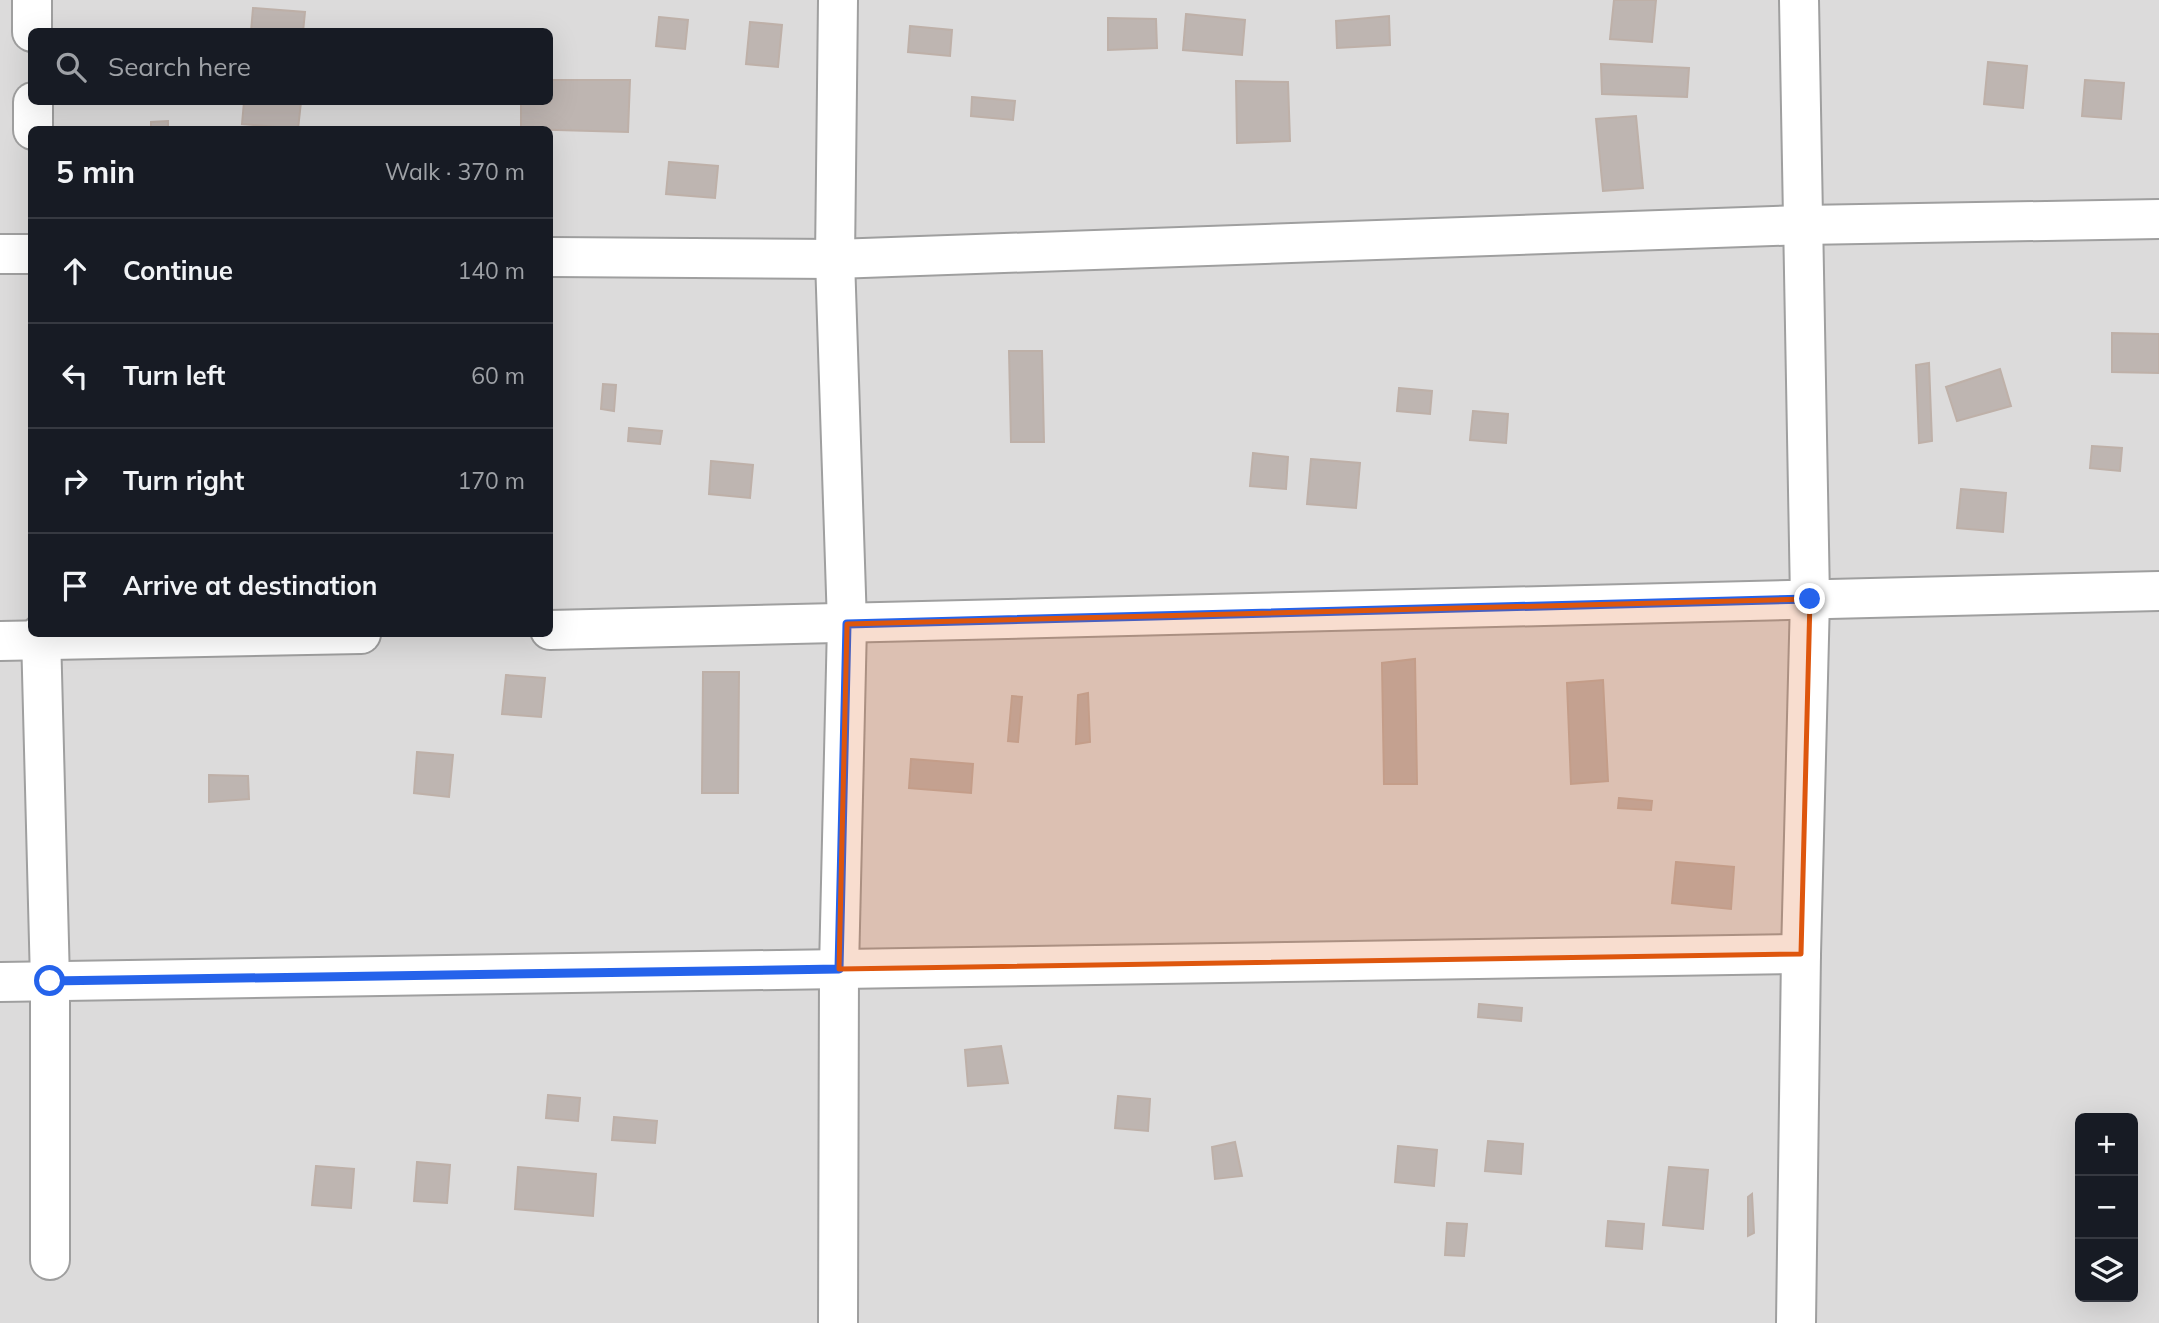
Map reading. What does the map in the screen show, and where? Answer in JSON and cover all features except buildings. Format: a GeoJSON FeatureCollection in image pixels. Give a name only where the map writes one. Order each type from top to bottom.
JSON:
{"type":"FeatureCollection","features":[{"type":"Feature","properties":{"kind":"street"},"geometry":{"type":"LineString","coordinates":[[32,0],[32,28]]}},
{"type":"Feature","properties":{"kind":"street"},"geometry":{"type":"LineString","coordinates":[[838,0],[835,259],[847,624],[839,969],[838,1323]]}},
{"type":"Feature","properties":{"kind":"street"},"geometry":{"type":"LineString","coordinates":[[1796,1323],[1801,954],[1810,599],[1799,0]]}},
{"type":"Feature","properties":{"kind":"street"},"geometry":{"type":"LineString","coordinates":[[33,105],[33,126]]}},
{"type":"Feature","properties":{"kind":"street"},"geometry":{"type":"LineString","coordinates":[[553,257],[835,259],[1803,225],[2159,219]]}},
{"type":"Feature","properties":{"kind":"street"},"geometry":{"type":"LineString","coordinates":[[0,254],[28,254]]}},
{"type":"Feature","properties":{"kind":"street"},"geometry":{"type":"LineString","coordinates":[[553,630],[2159,591]]}},
{"type":"Feature","properties":{"kind":"street"},"geometry":{"type":"LineString","coordinates":[[0,641],[41,637],[50,981],[50,1260]]}},
{"type":"Feature","properties":{"kind":"street"},"geometry":{"type":"LineString","coordinates":[[0,982],[1801,954]]}},
{"type":"Feature","properties":{"kind":"highlighted area"},"geometry":{"type":"Polygon","coordinates":[[[1810,599],[1801,954],[839,969],[847,624],[1810,599]]]}},
{"type":"Feature","properties":{"kind":"shaded area"},"geometry":{"type":"Polygon","coordinates":[[[0,0],[2159,0],[2159,1323],[0,1323],[0,0]]]}},
{"type":"Feature","properties":{"kind":"route"},"geometry":{"type":"LineString","coordinates":[[50,981],[839,969],[847,624],[1810,599]]}}]}
